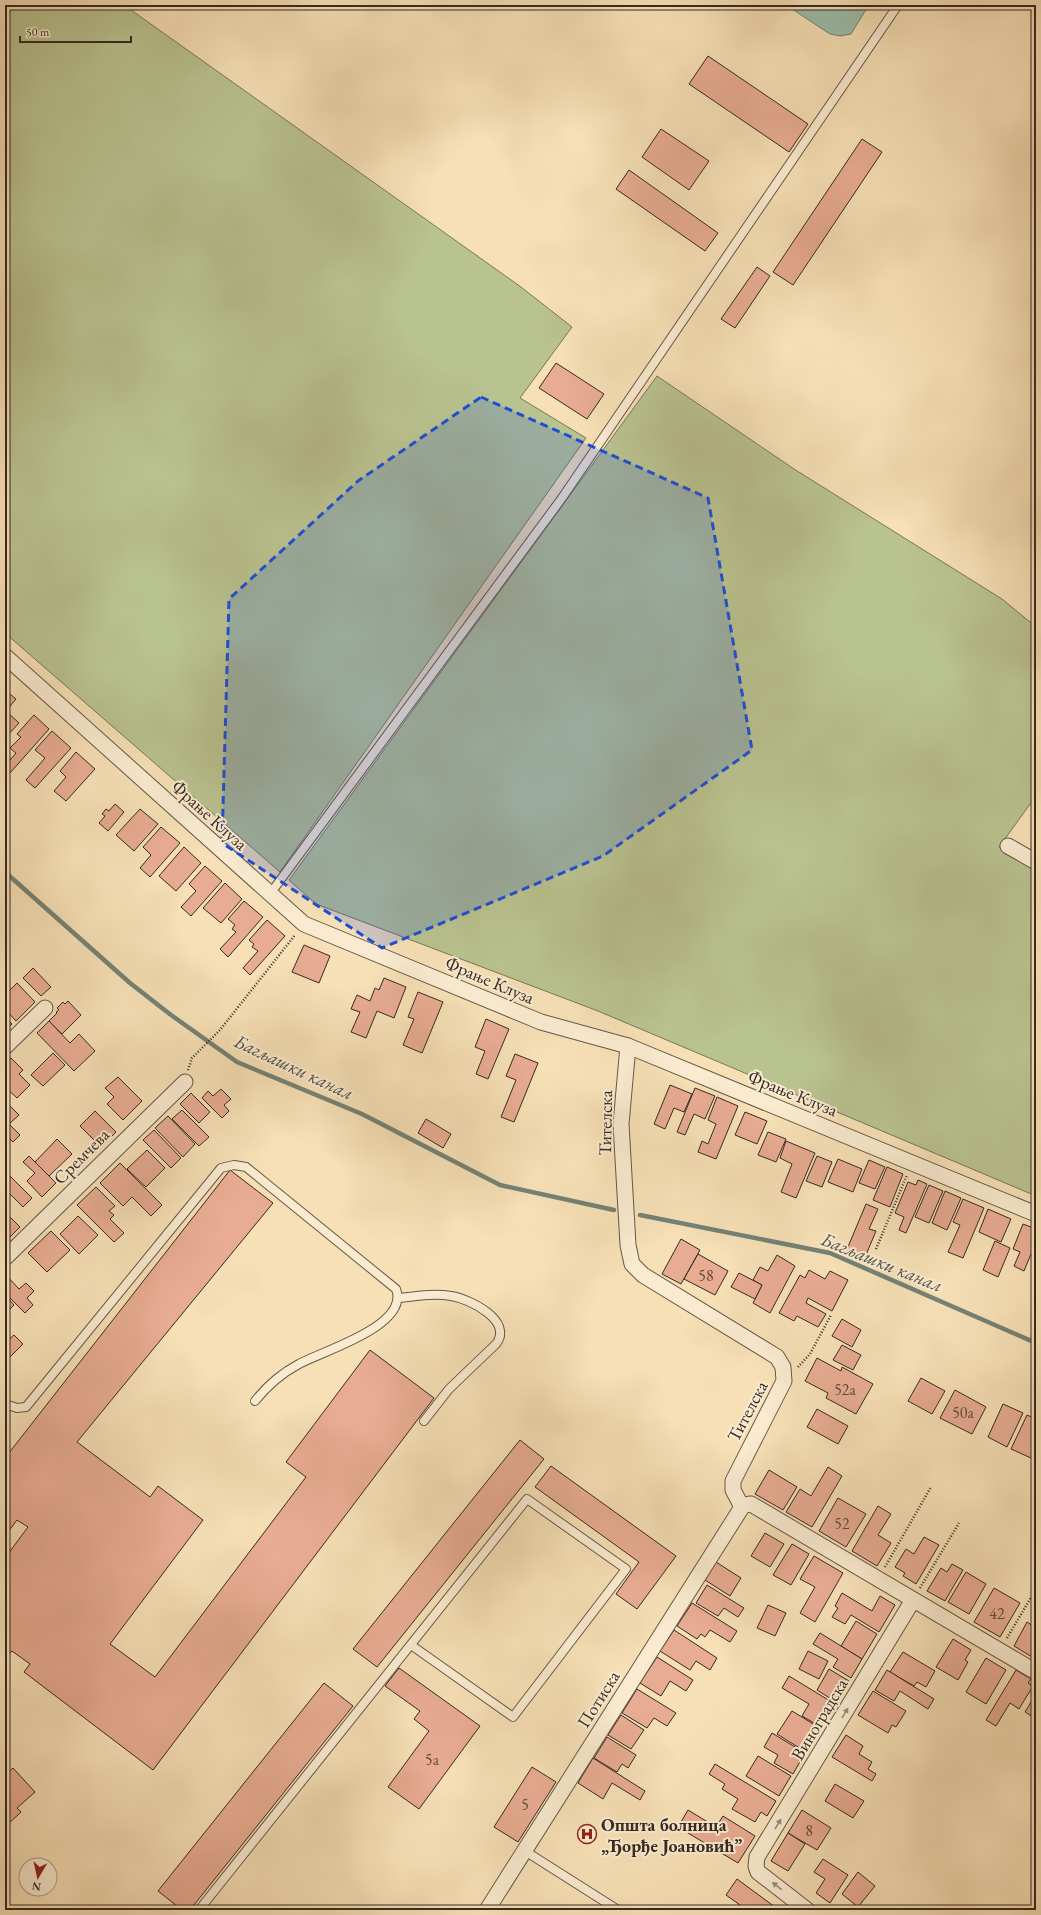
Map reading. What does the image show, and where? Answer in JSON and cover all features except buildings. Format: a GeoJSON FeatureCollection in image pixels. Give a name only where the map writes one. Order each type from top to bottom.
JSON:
{"type":"FeatureCollection","features":[{"type":"Feature","properties":{"kind":"street","name":"Фрање Клуза"},"geometry":{"type":"LineString","coordinates":[[5,656],[304,924],[541,1022],[628,1046],[1036,1214]]}},
{"type":"Feature","properties":{"kind":"street"},"geometry":{"type":"LineString","coordinates":[[1008,846],[1036,862]]}},
{"type":"Feature","properties":{"kind":"street"},"geometry":{"type":"LineString","coordinates":[[5,1047],[45,1008]]}},
{"type":"Feature","properties":{"kind":"street","name":"Тителска"},"geometry":{"type":"LineString","coordinates":[[628,1046],[621,1124],[628,1245],[632,1264],[643,1276],[777,1357],[784,1367],[784,1381],[733,1481],[733,1490],[742,1507]]}},
{"type":"Feature","properties":{"kind":"street","name":"Сремчева"},"geometry":{"type":"LineString","coordinates":[[5,1258],[184,1082]]}},
{"type":"Feature","properties":{"kind":"street"},"geometry":{"type":"LineString","coordinates":[[742,1507],[744,1505],[751,1504],[1036,1672]]}},
{"type":"Feature","properties":{"kind":"street","name":"Потиска"},"geometry":{"type":"LineString","coordinates":[[487,1910],[742,1507]]}},
{"type":"Feature","properties":{"kind":"street","name":"Виноградска"},"geometry":{"type":"LineString","coordinates":[[807,1910],[758,1872],[756,1866],[757,1858],[913,1600]]}},
{"type":"Feature","properties":{"kind":"lane"},"geometry":{"type":"LineString","coordinates":[[270,894],[562,498],[898,5]]}},
{"type":"Feature","properties":{"kind":"lane"},"geometry":{"type":"LineString","coordinates":[[5,1404],[17,1408],[26,1407],[221,1168],[228,1165],[246,1167],[396,1289],[399,1298],[396,1308],[378,1326],[344,1345],[300,1363],[286,1371],[273,1381],[255,1401]]}},
{"type":"Feature","properties":{"kind":"lane"},"geometry":{"type":"LineString","coordinates":[[399,1298],[440,1294],[459,1298],[488,1313],[497,1321],[501,1329],[500,1337],[496,1344],[449,1389],[424,1421]]}},
{"type":"Feature","properties":{"kind":"lane"},"geometry":{"type":"LineString","coordinates":[[199,1910],[526,1499],[626,1569],[513,1717],[411,1645]]}},
{"type":"Feature","properties":{"kind":"lane"},"geometry":{"type":"LineString","coordinates":[[524,1851],[618,1910]]}},
{"type":"Feature","properties":{"kind":"path"},"geometry":{"type":"LineString","coordinates":[[192,1058],[220,1030],[304,924]]}},
{"type":"Feature","properties":{"kind":"path"},"geometry":{"type":"LineString","coordinates":[[876,1249],[912,1162]]}},
{"type":"Feature","properties":{"kind":"path"},"geometry":{"type":"LineString","coordinates":[[784,1381],[810,1354],[830,1315]]}},
{"type":"Feature","properties":{"kind":"path"},"geometry":{"type":"LineString","coordinates":[[877,1579],[931,1487]]}},
{"type":"Feature","properties":{"kind":"path"},"geometry":{"type":"LineString","coordinates":[[913,1600],[959,1523]]}},
{"type":"Feature","properties":{"kind":"path"},"geometry":{"type":"LineString","coordinates":[[999,1651],[1036,1589]]}},
{"type":"Feature","properties":{"kind":"highlighted area"},"geometry":{"type":"Polygon","coordinates":[[[481,397],[708,498],[752,750],[603,856],[382,948],[222,843],[229,599],[358,481],[481,397]]]}},
{"type":"Feature","properties":{"kind":"green space"},"geometry":{"type":"Polygon","coordinates":[[[5,5],[124,5],[521,287],[572,327],[520,398],[586,438],[280,872],[5,633],[5,5]]]}},
{"type":"Feature","properties":{"kind":"green space"},"geometry":{"type":"Polygon","coordinates":[[[657,376],[794,469],[1002,599],[1036,627],[1036,796],[999,847],[1036,870],[1036,1196],[598,1011],[316,904],[289,880],[657,376]]]}},
{"type":"Feature","properties":{"kind":"shaded area"},"geometry":{"type":"Polygon","coordinates":[[[786,5],[869,5],[851,34],[840,36],[830,34],[786,5]]]}},
{"type":"Feature","properties":{"kind":"waterway","name":"Багљашки канал"},"geometry":{"type":"LineString","coordinates":[[5,872],[130,983],[171,1015],[237,1062],[362,1114],[500,1185],[614,1210]]}},
{"type":"Feature","properties":{"kind":"waterway","name":"Багљашки канал"},"geometry":{"type":"LineString","coordinates":[[640,1215],[830,1253],[1036,1343]]}},
{"type":"Feature","properties":{"kind":"place","name":"Општа болница „Ђорђе Јоановић”"},"geometry":{"type":"Point","coordinates":[587,1834]}}]}
